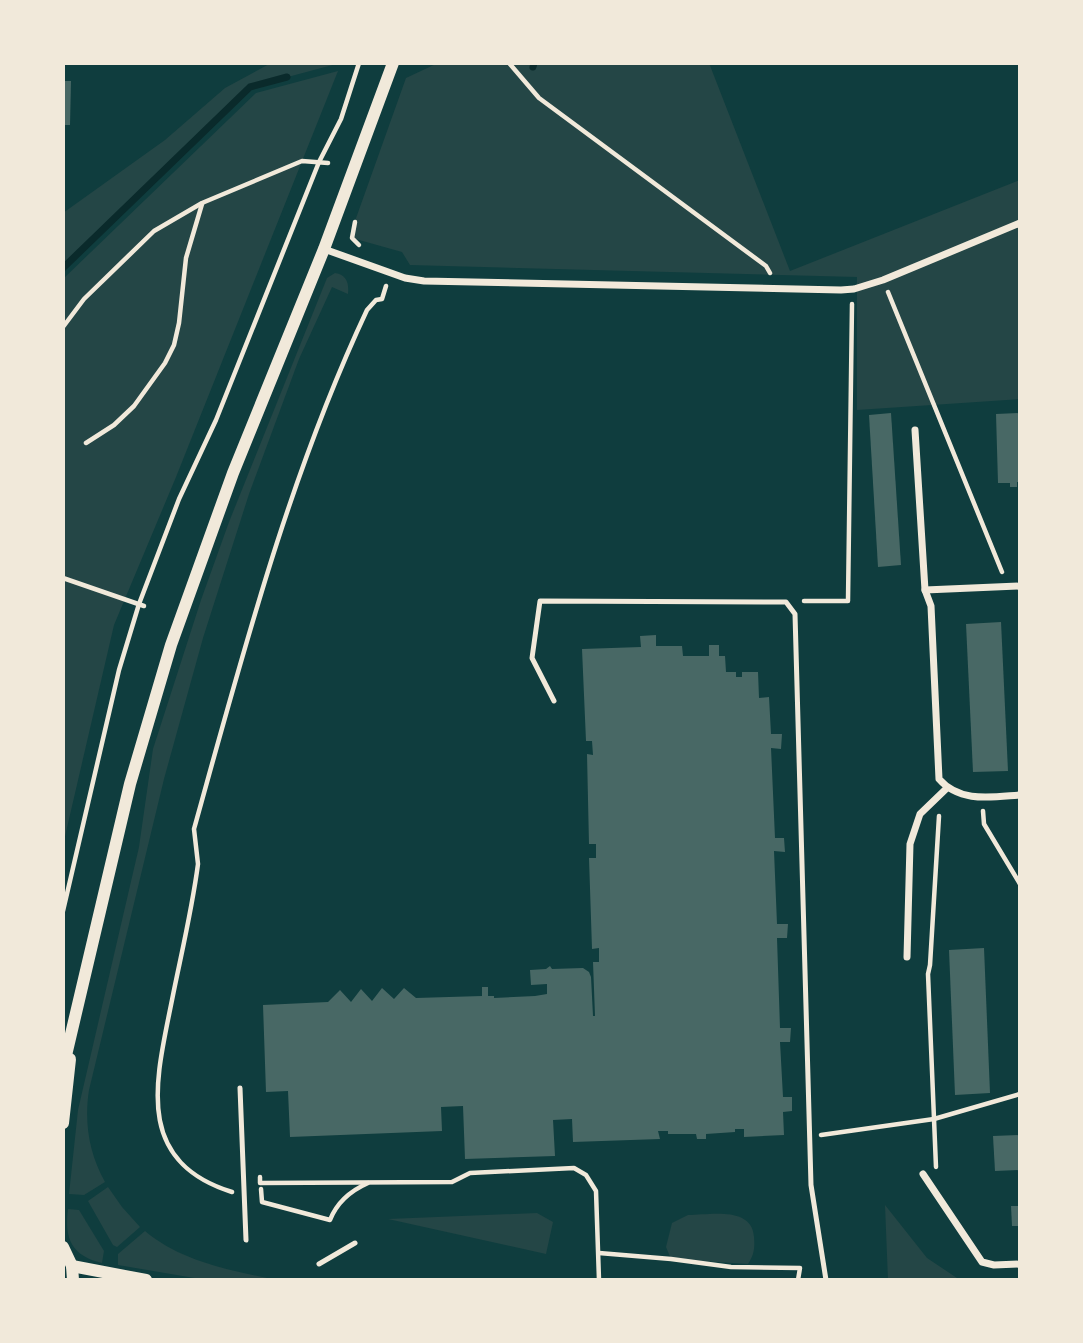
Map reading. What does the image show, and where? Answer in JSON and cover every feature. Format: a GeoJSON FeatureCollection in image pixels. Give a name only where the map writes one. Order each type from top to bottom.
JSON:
{"type":"FeatureCollection","features":[{"type":"Feature","properties":{"kind":"street"},"geometry":{"type":"LineString","coordinates":[[63,1068],[150,710],[233,473],[324,249],[393,63]]}},
{"type":"Feature","properties":{"kind":"street"},"geometry":{"type":"LineString","coordinates":[[324,249],[391,273],[424,281],[853,289],[883,280],[1020,223]]}},
{"type":"Feature","properties":{"kind":"street"},"geometry":{"type":"LineString","coordinates":[[915,430],[925,590],[931,606],[939,779],[947,788],[960,794],[982,797],[1020,795]]}},
{"type":"Feature","properties":{"kind":"street"},"geometry":{"type":"LineString","coordinates":[[925,590],[1020,586]]}},
{"type":"Feature","properties":{"kind":"street"},"geometry":{"type":"LineString","coordinates":[[906,957],[910,844],[920,814],[947,788]]}},
{"type":"Feature","properties":{"kind":"street"},"geometry":{"type":"LineString","coordinates":[[63,1123],[75,1020]]}},
{"type":"Feature","properties":{"kind":"street"},"geometry":{"type":"LineString","coordinates":[[923,1174],[982,1262],[994,1265],[1020,1264]]}},
{"type":"Feature","properties":{"kind":"street"},"geometry":{"type":"LineString","coordinates":[[63,1247],[72,1266],[73,1280]]}},
{"type":"Feature","properties":{"kind":"street"},"geometry":{"type":"LineString","coordinates":[[72,1266],[146,1280]]}},
{"type":"Feature","properties":{"kind":"lane"},"geometry":{"type":"LineString","coordinates":[[554,701],[532,658],[540,601],[786,602],[795,614],[811,1185],[826,1280]]}},
{"type":"Feature","properties":{"kind":"lane"},"geometry":{"type":"LineString","coordinates":[[240,1088],[246,1240]]}},
{"type":"Feature","properties":{"kind":"lane"},"geometry":{"type":"LineString","coordinates":[[318,1264],[355,1243]]}},
{"type":"Feature","properties":{"kind":"path"},"geometry":{"type":"LineString","coordinates":[[63,911],[119,670],[179,499],[216,421],[319,163],[341,119],[359,63]]}},
{"type":"Feature","properties":{"kind":"path"},"geometry":{"type":"LineString","coordinates":[[509,63],[518,77],[539,98],[766,265],[779,289]]}},
{"type":"Feature","properties":{"kind":"path"},"geometry":{"type":"LineString","coordinates":[[63,327],[84,299],[154,231],[202,203],[302,161],[328,163]]}},
{"type":"Feature","properties":{"kind":"path"},"geometry":{"type":"LineString","coordinates":[[86,443],[114,425],[134,406],[165,363],[174,345],[186,258],[202,203]]}},
{"type":"Feature","properties":{"kind":"path"},"geometry":{"type":"LineString","coordinates":[[355,221],[352,237],[369,250]]}},
{"type":"Feature","properties":{"kind":"path"},"geometry":{"type":"LineString","coordinates":[[372,1181],[358,1188],[335,1207],[330,1220],[214,1186],[182,1167],[165,1140],[158,1114],[158,1071],[198,864],[194,829],[253,614],[314,434],[367,310],[376,300],[382,299],[391,273]]}},
{"type":"Feature","properties":{"kind":"path"},"geometry":{"type":"LineString","coordinates":[[883,280],[1008,587]]}},
{"type":"Feature","properties":{"kind":"path"},"geometry":{"type":"LineString","coordinates":[[786,602],[848,601],[850,331],[853,289]]}},
{"type":"Feature","properties":{"kind":"path"},"geometry":{"type":"LineString","coordinates":[[63,578],[142,605]]}},
{"type":"Feature","properties":{"kind":"path"},"geometry":{"type":"LineString","coordinates":[[938,1196],[928,974],[940,794]]}},
{"type":"Feature","properties":{"kind":"path"},"geometry":{"type":"LineString","coordinates":[[982,797],[984,824],[1020,884]]}},
{"type":"Feature","properties":{"kind":"path"},"geometry":{"type":"LineString","coordinates":[[820,1136],[934,1119],[1020,1094]]}},
{"type":"Feature","properties":{"kind":"path"},"geometry":{"type":"LineString","coordinates":[[260,1183],[452,1181],[470,1173],[574,1168],[586,1175],[596,1191],[599,1280]]}},
{"type":"Feature","properties":{"kind":"path"},"geometry":{"type":"LineString","coordinates":[[260,1170],[262,1202]]}},
{"type":"Feature","properties":{"kind":"path"},"geometry":{"type":"LineString","coordinates":[[599,1253],[732,1267],[800,1268],[798,1280]]}},
{"type":"Feature","properties":{"kind":"shaded area"},"geometry":{"type":"Polygon","coordinates":[[[271,63],[340,63],[250,87],[63,268],[63,213],[165,140],[225,88],[271,63]]]}},
{"type":"Feature","properties":{"kind":"shaded area"},"geometry":{"type":"Polygon","coordinates":[[[438,63],[709,63],[790,271],[1020,180],[1020,399],[857,410],[857,277],[410,265],[402,252],[352,238],[355,221],[406,78],[438,63]]]}},
{"type":"Feature","properties":{"kind":"shaded area"},"geometry":{"type":"Polygon","coordinates":[[[338,71],[114,625],[63,845],[63,279],[256,93],[338,71]]]}},
{"type":"Feature","properties":{"kind":"shaded area"},"geometry":{"type":"Polygon","coordinates":[[[335,273],[346,280],[348,294],[332,287],[299,359],[249,494],[203,638],[164,779],[89,1090],[89,1138],[105,1182],[84,1195],[69,1194],[78,1110],[139,847],[153,749],[229,522],[327,278],[335,273]]]}},
{"type":"Feature","properties":{"kind":"shaded area"},"geometry":{"type":"Polygon","coordinates":[[[108,1187],[140,1227],[117,1247],[113,1245],[88,1201],[108,1187]]]}},
{"type":"Feature","properties":{"kind":"shaded area"},"geometry":{"type":"Polygon","coordinates":[[[885,1205],[927,1258],[960,1280],[888,1280],[885,1205]]]}},
{"type":"Feature","properties":{"kind":"shaded area"},"geometry":{"type":"Polygon","coordinates":[[[68,1209],[79,1210],[104,1251],[102,1263],[83,1256],[72,1245],[67,1229],[68,1209]]]}},
{"type":"Feature","properties":{"kind":"shaded area"},"geometry":{"type":"Polygon","coordinates":[[[537,1213],[553,1222],[546,1254],[388,1219],[537,1213]]]}},
{"type":"Feature","properties":{"kind":"shaded area"},"geometry":{"type":"Polygon","coordinates":[[[728,1214],[746,1220],[751,1227],[754,1241],[753,1254],[748,1264],[671,1259],[666,1247],[672,1223],[688,1215],[728,1214]]]}},
{"type":"Feature","properties":{"kind":"shaded area"},"geometry":{"type":"Polygon","coordinates":[[[145,1231],[159,1242],[207,1263],[276,1280],[206,1280],[118,1265],[118,1254],[145,1231]]]}},
{"type":"Feature","properties":{"kind":"building"},"geometry":{"type":"Polygon","coordinates":[[[63,81],[71,81],[70,125],[63,125],[63,81]]]}},
{"type":"Feature","properties":{"kind":"building"},"geometry":{"type":"Polygon","coordinates":[[[891,413],[901,565],[878,567],[869,415],[891,413]]]}},
{"type":"Feature","properties":{"kind":"building"},"geometry":{"type":"Polygon","coordinates":[[[1020,413],[1020,482],[1017,482],[1017,487],[1010,487],[1010,483],[998,483],[996,414],[1020,413]]]}},
{"type":"Feature","properties":{"kind":"building"},"geometry":{"type":"Polygon","coordinates":[[[1001,622],[1008,771],[973,772],[966,624],[1001,622]]]}},
{"type":"Feature","properties":{"kind":"building"},"geometry":{"type":"Polygon","coordinates":[[[656,635],[656,646],[682,646],[683,656],[709,656],[709,645],[719,645],[719,656],[725,656],[726,672],[736,672],[736,677],[742,677],[742,672],[758,672],[759,698],[769,697],[771,734],[782,734],[781,749],[771,748],[775,838],[784,838],[785,852],[774,851],[777,924],[788,924],[787,938],[777,938],[780,1028],[791,1028],[790,1042],[780,1042],[783,1097],[792,1097],[792,1111],[783,1112],[784,1135],[744,1137],[744,1129],[735,1129],[735,1132],[706,1134],[706,1139],[697,1139],[696,1134],[668,1134],[668,1131],[658,1131],[660,1139],[573,1142],[572,1119],[553,1120],[555,1156],[465,1159],[463,1106],[441,1107],[442,1131],[290,1137],[288,1091],[266,1092],[263,1005],[328,1002],[340,990],[351,1002],[361,989],[372,1001],[382,988],[394,999],[404,988],[416,998],[482,996],[482,987],[488,987],[488,996],[494,998],[535,996],[547,994],[547,984],[531,985],[530,970],[546,969],[550,966],[552,969],[583,968],[589,972],[595,1016],[593,962],[599,962],[599,948],[592,949],[589,858],[596,858],[596,844],[589,844],[587,754],[593,755],[592,741],[586,741],[582,649],[641,647],[640,636],[656,635]]]}},
{"type":"Feature","properties":{"kind":"building"},"geometry":{"type":"Polygon","coordinates":[[[984,948],[990,1093],[955,1095],[949,950],[984,948]]]}},
{"type":"Feature","properties":{"kind":"building"},"geometry":{"type":"Polygon","coordinates":[[[1020,1135],[1020,1170],[995,1171],[993,1136],[1020,1135]]]}},
{"type":"Feature","properties":{"kind":"building"},"geometry":{"type":"Polygon","coordinates":[[[1011,1206],[1020,1206],[1020,1226],[1012,1226],[1011,1206]]]}},
{"type":"Feature","properties":{"kind":"waterway"},"geometry":{"type":"LineString","coordinates":[[533,67],[534,63]]}},
{"type":"Feature","properties":{"kind":"waterway"},"geometry":{"type":"LineString","coordinates":[[63,268],[250,87],[287,77]]}}]}
